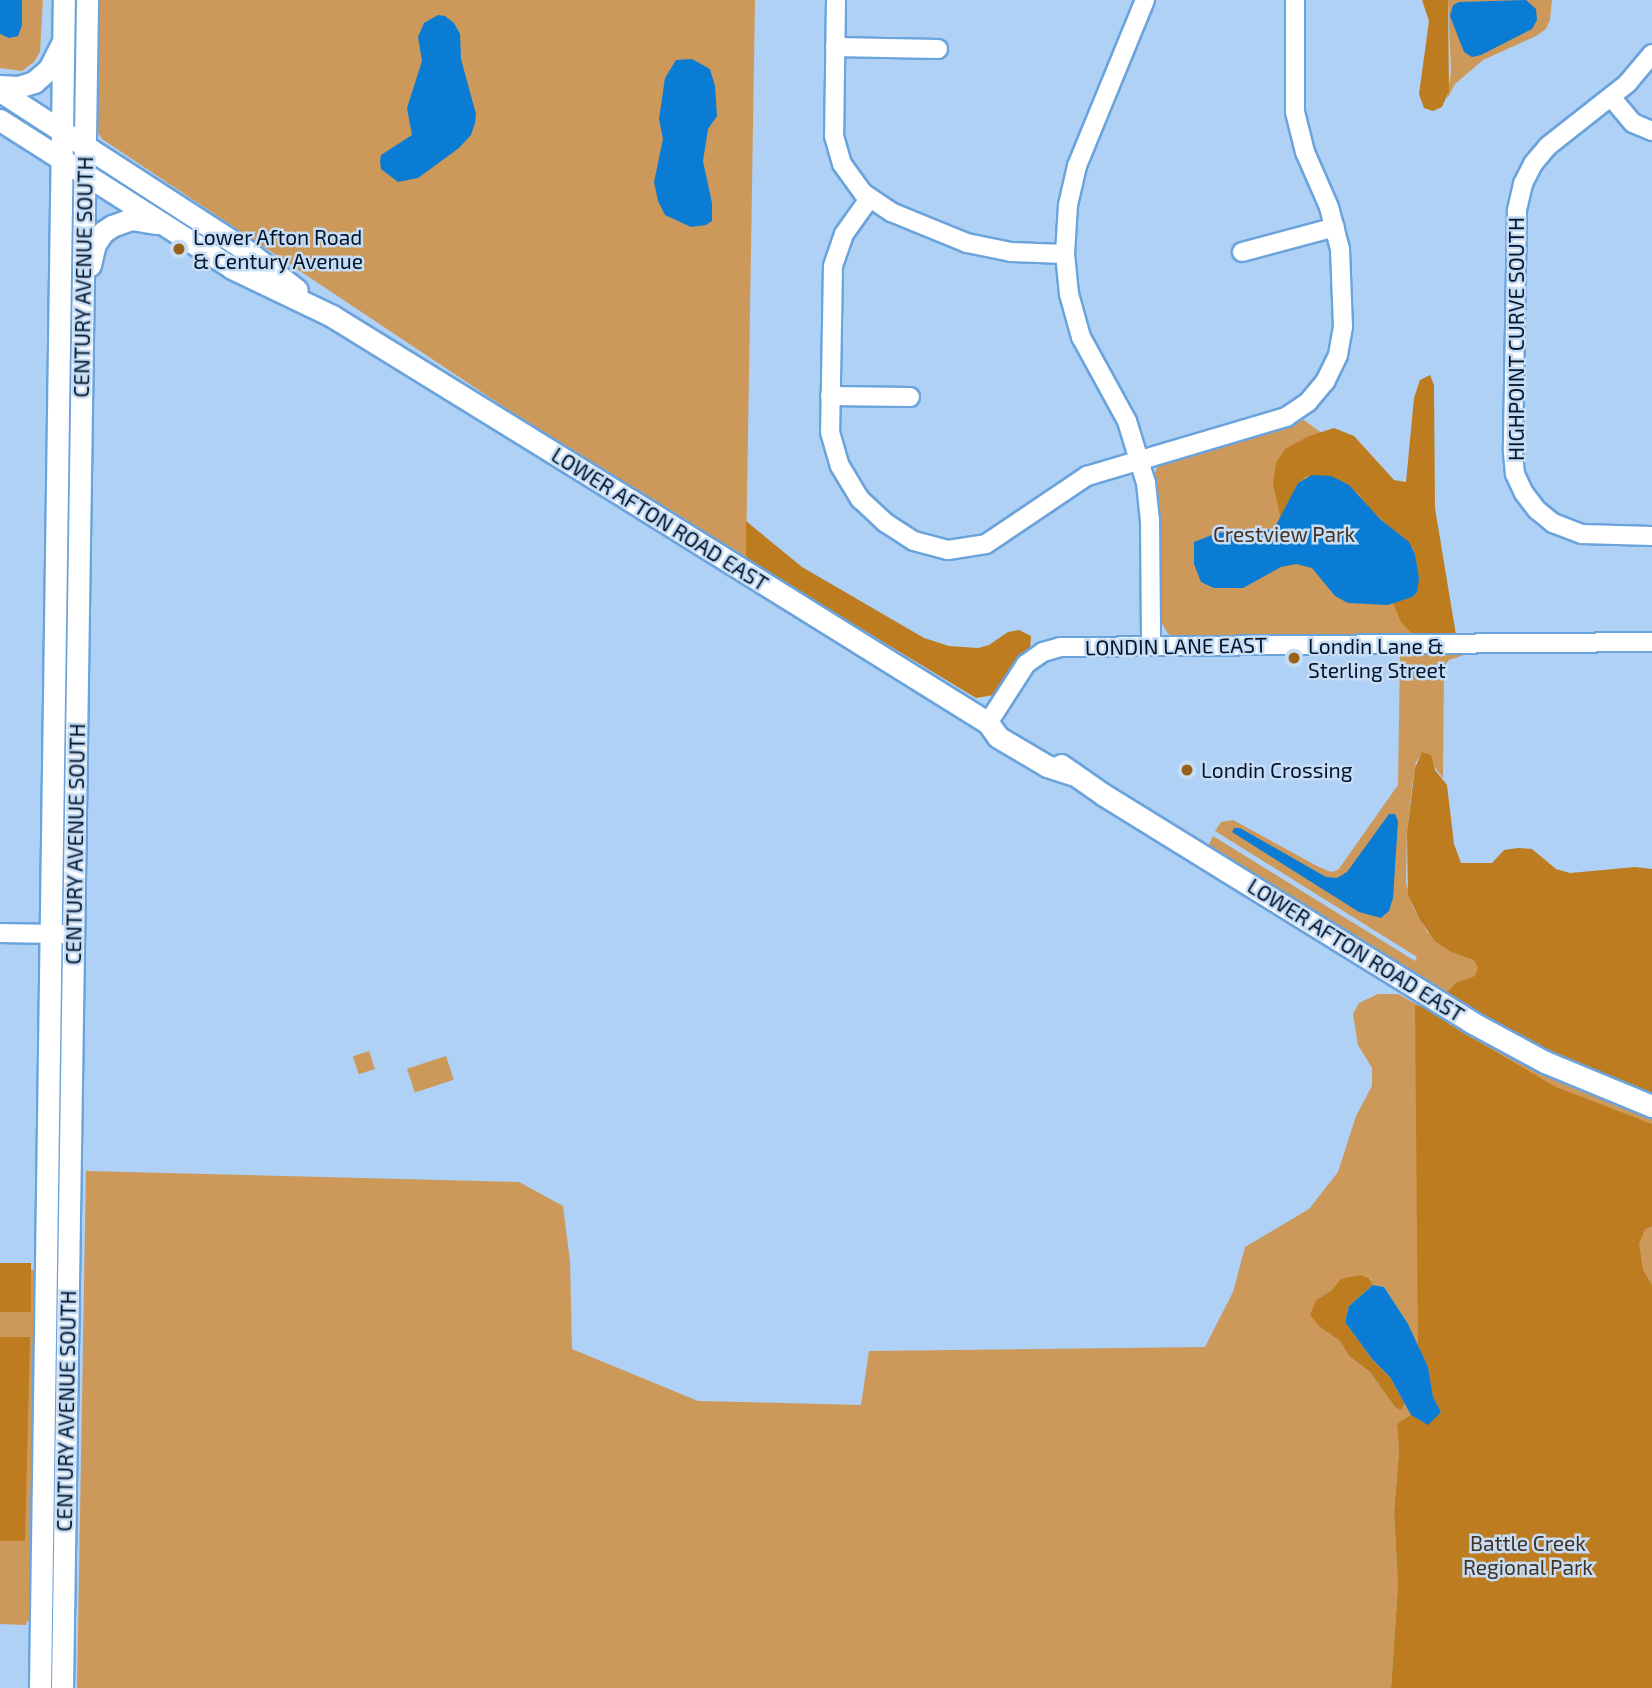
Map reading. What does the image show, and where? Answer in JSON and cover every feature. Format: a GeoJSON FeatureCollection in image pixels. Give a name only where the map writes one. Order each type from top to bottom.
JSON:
{"type":"FeatureCollection","features":[{"type":"Feature","properties":{"kind":"main road","name":"CENTURY AVENUE SOUTH"},"geometry":{"type":"LineString","coordinates":[[40,1688],[64,0]]}},
{"type":"Feature","properties":{"kind":"main road","name":"CENTURY AVENUE SOUTH"},"geometry":{"type":"LineString","coordinates":[[62,1688],[87,0]]}},
{"type":"Feature","properties":{"kind":"main road"},"geometry":{"type":"LineString","coordinates":[[0,89],[24,86],[38,79],[49,69],[64,42]]}},
{"type":"Feature","properties":{"kind":"main road","name":"LOWER AFTON ROAD EAST"},"geometry":{"type":"LineString","coordinates":[[0,89],[247,251],[332,316],[988,723],[998,737],[1046,766],[1071,774],[1483,1028],[1545,1062],[1652,1105]]}},
{"type":"Feature","properties":{"kind":"main road","name":"LOWER AFTON ROAD EAST"},"geometry":{"type":"LineString","coordinates":[[0,120],[232,268],[332,316]]}},
{"type":"Feature","properties":{"kind":"main road"},"geometry":{"type":"LineString","coordinates":[[83,291],[95,244],[103,232],[131,219],[162,224]]}},
{"type":"Feature","properties":{"kind":"street"},"geometry":{"type":"LineString","coordinates":[[835,0],[835,144],[845,171],[869,199],[902,217],[975,245],[1011,252],[1065,254]]}},
{"type":"Feature","properties":{"kind":"street"},"geometry":{"type":"LineString","coordinates":[[1145,0],[1077,166],[1068,205],[1065,254],[1069,293],[1081,337],[1122,413],[1140,459],[1150,513],[1151,646]]}},
{"type":"Feature","properties":{"kind":"street"},"geometry":{"type":"LineString","coordinates":[[869,199],[844,234],[833,266],[830,396],[832,442],[853,489],[872,512],[914,541],[939,549],[965,549],[990,542],[1078,481],[1140,459],[1276,421],[1300,409],[1318,391],[1335,363],[1342,337],[1343,274],[1335,227],[1307,158],[1297,120],[1293,78],[1295,0]]}},
{"type":"Feature","properties":{"kind":"street"},"geometry":{"type":"LineString","coordinates":[[835,47],[938,49]]}},
{"type":"Feature","properties":{"kind":"street","name":"HIGHPOINT CURVE SOUTH"},"geometry":{"type":"LineString","coordinates":[[1652,54],[1633,79],[1548,146],[1533,164],[1519,196],[1513,463],[1519,484],[1529,502],[1560,527],[1589,535],[1652,536]]}},
{"type":"Feature","properties":{"kind":"street"},"geometry":{"type":"LineString","coordinates":[[1611,97],[1633,123],[1652,131]]}},
{"type":"Feature","properties":{"kind":"street"},"geometry":{"type":"LineString","coordinates":[[1242,252],[1335,227]]}},
{"type":"Feature","properties":{"kind":"street"},"geometry":{"type":"LineString","coordinates":[[830,396],[910,397]]}},
{"type":"Feature","properties":{"kind":"street","name":"LONDIN LANE EAST"},"geometry":{"type":"LineString","coordinates":[[988,723],[1023,668],[1043,652],[1060,647],[1652,642]]}},
{"type":"Feature","properties":{"kind":"street"},"geometry":{"type":"LineString","coordinates":[[0,933],[74,934]]}},
{"type":"Feature","properties":{"kind":"green space"},"geometry":{"type":"Polygon","coordinates":[[[0,0],[43,0],[40,52],[34,62],[22,71],[0,68],[0,0]]]}},
{"type":"Feature","properties":{"kind":"green space"},"geometry":{"type":"Polygon","coordinates":[[[94,0],[755,0],[746,559],[564,447],[102,139],[96,130],[94,0]]]}},
{"type":"Feature","properties":{"kind":"green space"},"geometry":{"type":"Polygon","coordinates":[[[1422,0],[1448,0],[1449,91],[1442,107],[1433,111],[1424,108],[1419,94],[1429,21],[1422,0]]]}},
{"type":"Feature","properties":{"kind":"green space"},"geometry":{"type":"Polygon","coordinates":[[[1448,0],[1552,0],[1546,29],[1483,60],[1455,84],[1447,99],[1451,71],[1448,0]]]}},
{"type":"Feature","properties":{"kind":"green space"},"geometry":{"type":"Polygon","coordinates":[[[1430,375],[1434,385],[1435,508],[1456,635],[1413,635],[1401,622],[1393,603],[1412,597],[1419,578],[1413,548],[1370,509],[1358,493],[1307,476],[1298,483],[1281,519],[1273,484],[1276,463],[1285,449],[1309,436],[1334,428],[1354,436],[1394,480],[1406,482],[1414,398],[1420,380],[1430,375]]]}},
{"type":"Feature","properties":{"kind":"green space","name":"Crestview Park"},"geometry":{"type":"Polygon","coordinates":[[[1301,418],[1427,509],[1426,635],[1179,638],[1168,634],[1160,620],[1159,520],[1154,476],[1157,467],[1167,460],[1279,429],[1301,418]]]}},
{"type":"Feature","properties":{"kind":"green space"},"geometry":{"type":"Polygon","coordinates":[[[746,521],[802,567],[924,638],[949,646],[978,648],[989,645],[1008,632],[1019,630],[1031,636],[1030,649],[1015,664],[994,695],[976,698],[746,559],[746,521]]]}},
{"type":"Feature","properties":{"kind":"green space"},"geometry":{"type":"Polygon","coordinates":[[[1470,653],[1449,660],[1444,666],[1443,778],[1423,752],[1416,762],[1412,787],[1407,832],[1406,883],[1413,907],[1428,933],[1652,922],[1462,1004],[1208,847],[1213,836],[1415,961],[1417,957],[1215,831],[1221,822],[1233,820],[1317,866],[1331,872],[1338,870],[1398,785],[1400,654],[1470,653]]]}},
{"type":"Feature","properties":{"kind":"green space"},"geometry":{"type":"Polygon","coordinates":[[[1422,752],[1431,755],[1435,770],[1447,785],[1454,844],[1461,863],[1492,863],[1504,850],[1518,848],[1532,849],[1556,869],[1570,873],[1635,867],[1652,869],[1652,1095],[1549,1052],[1445,994],[1456,983],[1475,976],[1478,967],[1474,960],[1451,952],[1435,941],[1420,920],[1408,895],[1407,832],[1415,768],[1422,752]]]}},
{"type":"Feature","properties":{"kind":"green space"},"geometry":{"type":"Polygon","coordinates":[[[1378,994],[1398,994],[1544,1075],[1652,1117],[1652,1688],[1406,1420],[1397,1424],[1399,1451],[1394,1512],[1398,1585],[1391,1688],[77,1688],[86,1171],[519,1182],[563,1206],[570,1261],[572,1349],[698,1401],[861,1405],[869,1351],[1205,1347],[1233,1292],[1245,1247],[1309,1209],[1338,1172],[1356,1116],[1372,1086],[1372,1068],[1358,1045],[1353,1014],[1359,1003],[1378,994]],[[1370,1278],[1332,1290],[1316,1300],[1320,1327],[1340,1341],[1349,1356],[1370,1372],[1395,1407],[1401,1409],[1405,1405],[1407,1323],[1384,1287],[1373,1285],[1370,1278]]]}},
{"type":"Feature","properties":{"kind":"green space","name":"Battle Creek Regional Park"},"geometry":{"type":"Polygon","coordinates":[[[1415,1005],[1425,1007],[1453,1027],[1556,1087],[1652,1124],[1652,1226],[1645,1229],[1639,1244],[1643,1270],[1652,1285],[1652,1688],[1391,1688],[1398,1585],[1394,1512],[1399,1451],[1397,1424],[1411,1415],[1428,1424],[1441,1412],[1433,1397],[1428,1367],[1418,1346],[1415,1005]]]}},
{"type":"Feature","properties":{"kind":"green space"},"geometry":{"type":"Polygon","coordinates":[[[369,1051],[375,1069],[359,1074],[353,1056],[369,1051]]]}},
{"type":"Feature","properties":{"kind":"green space"},"geometry":{"type":"Polygon","coordinates":[[[446,1056],[454,1080],[415,1092],[407,1069],[446,1056]]]}},
{"type":"Feature","properties":{"kind":"green space"},"geometry":{"type":"Polygon","coordinates":[[[0,1263],[31,1263],[31,1312],[0,1312],[0,1263]]]}},
{"type":"Feature","properties":{"kind":"green space"},"geometry":{"type":"Polygon","coordinates":[[[35,1263],[39,1263],[31,1622],[27,1621],[26,1625],[0,1624],[0,1269],[34,1270],[35,1263]]]}},
{"type":"Feature","properties":{"kind":"green space"},"geometry":{"type":"Polygon","coordinates":[[[1361,1275],[1370,1279],[1373,1285],[1349,1306],[1345,1322],[1372,1359],[1390,1377],[1405,1404],[1401,1410],[1395,1407],[1370,1372],[1349,1356],[1340,1341],[1320,1327],[1310,1315],[1316,1300],[1332,1290],[1341,1279],[1361,1275]]]}},
{"type":"Feature","properties":{"kind":"green space"},"geometry":{"type":"Polygon","coordinates":[[[0,1337],[30,1337],[25,1541],[0,1541],[0,1337]]]}},
{"type":"Feature","properties":{"kind":"water"},"geometry":{"type":"Polygon","coordinates":[[[0,0],[22,0],[22,25],[18,36],[9,38],[0,34],[0,0]]]}},
{"type":"Feature","properties":{"kind":"water"},"geometry":{"type":"Polygon","coordinates":[[[1526,0],[1536,9],[1537,20],[1532,29],[1481,55],[1472,57],[1464,52],[1450,16],[1453,5],[1459,2],[1526,0]]]}},
{"type":"Feature","properties":{"kind":"water"},"geometry":{"type":"Polygon","coordinates":[[[438,15],[445,16],[454,23],[460,34],[461,59],[476,114],[475,123],[471,135],[459,148],[418,178],[398,182],[381,169],[381,155],[412,135],[407,108],[422,61],[418,37],[424,23],[438,15]]]}},
{"type":"Feature","properties":{"kind":"water"},"geometry":{"type":"Polygon","coordinates":[[[692,59],[710,69],[715,86],[717,116],[708,129],[703,161],[712,203],[712,221],[706,225],[691,227],[665,215],[658,201],[654,182],[663,139],[659,119],[665,78],[676,60],[692,59]]]}},
{"type":"Feature","properties":{"kind":"water"},"geometry":{"type":"Polygon","coordinates":[[[1312,475],[1331,476],[1349,485],[1380,519],[1409,542],[1415,554],[1419,578],[1417,592],[1412,597],[1388,605],[1348,603],[1335,596],[1312,568],[1296,564],[1281,567],[1243,588],[1214,588],[1201,582],[1194,564],[1194,542],[1217,533],[1274,529],[1298,483],[1312,475]]]}},
{"type":"Feature","properties":{"kind":"water"},"geometry":{"type":"Polygon","coordinates":[[[1389,814],[1395,814],[1398,821],[1393,898],[1389,911],[1381,918],[1359,912],[1232,832],[1234,828],[1240,828],[1326,877],[1337,878],[1347,872],[1389,814]]]}},
{"type":"Feature","properties":{"kind":"water"},"geometry":{"type":"Polygon","coordinates":[[[1373,1285],[1384,1287],[1408,1324],[1428,1367],[1433,1397],[1441,1412],[1428,1425],[1411,1415],[1390,1377],[1372,1359],[1345,1322],[1349,1306],[1373,1285]]]}},
{"type":"Feature","properties":{"kind":"place","name":"Lower Afton Road & Century Avenue"},"geometry":{"type":"Point","coordinates":[179,249]}},
{"type":"Feature","properties":{"kind":"place","name":"Londin Lane & Sterling Street"},"geometry":{"type":"Point","coordinates":[1294,658]}},
{"type":"Feature","properties":{"kind":"place","name":"Londin Crossing"},"geometry":{"type":"Point","coordinates":[1187,770]}}]}
